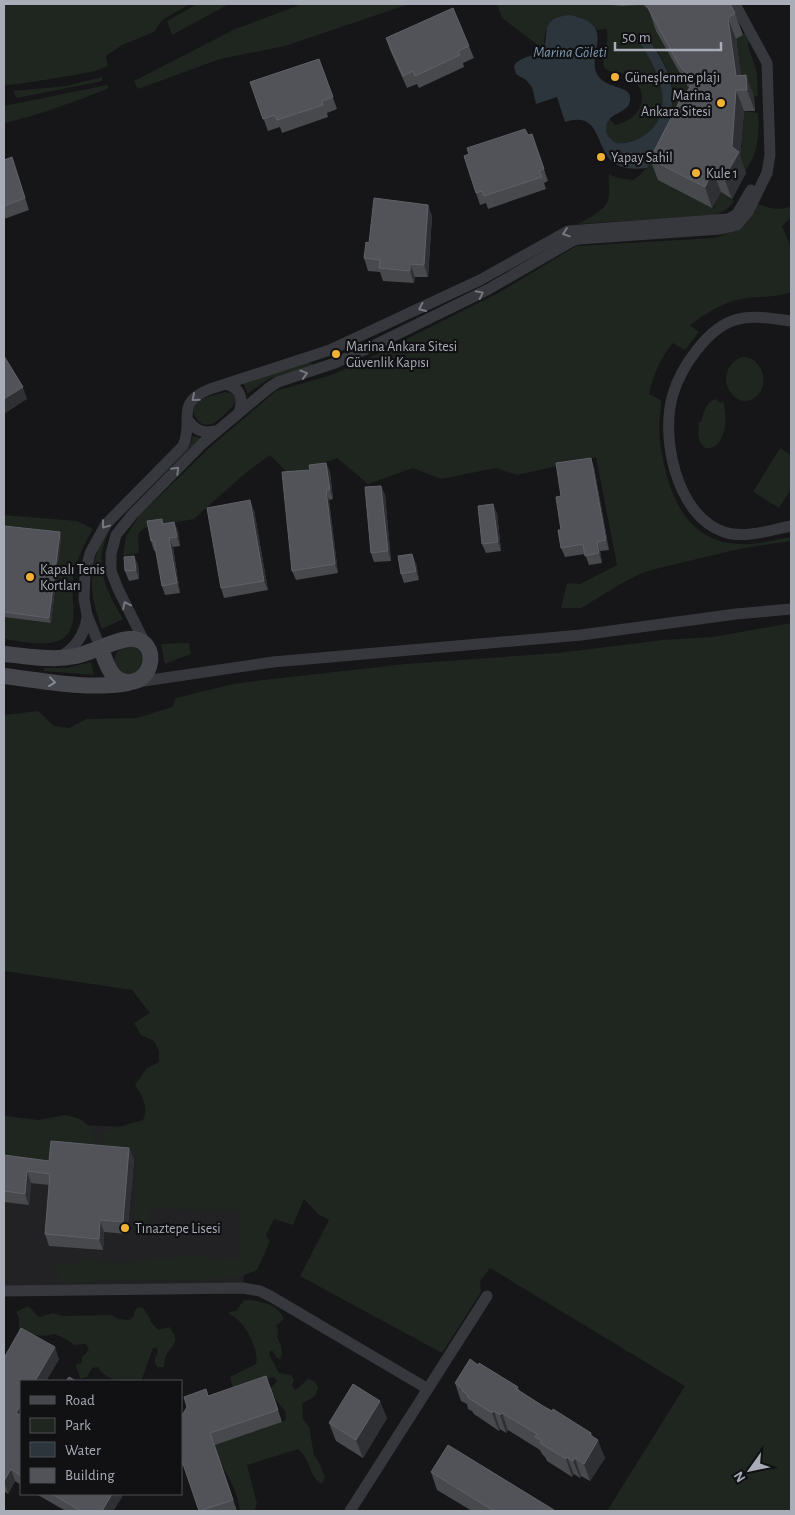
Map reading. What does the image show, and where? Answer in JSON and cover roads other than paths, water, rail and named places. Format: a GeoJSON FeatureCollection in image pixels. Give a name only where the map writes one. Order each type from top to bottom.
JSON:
{"type":"FeatureCollection","features":[{"type":"Feature","properties":{"kind":"street"},"geometry":{"type":"LineString","coordinates":[[175,676],[162,672],[149,651],[113,576],[110,560],[113,543],[119,530],[132,514],[216,431],[240,410],[278,382],[335,364],[373,346],[487,290],[572,241],[721,229],[737,224],[748,212],[767,173],[770,155],[767,63],[735,4]]}},
{"type":"Feature","properties":{"kind":"street"},"geometry":{"type":"LineString","coordinates":[[4,654],[54,659],[76,656],[101,649],[129,639],[141,642],[149,651],[151,664],[148,671],[141,679],[135,682],[122,681],[116,678],[109,668],[101,649],[87,615],[84,599],[86,566],[94,543],[106,524],[183,446],[189,403],[193,398],[225,384],[330,350],[480,280],[568,231],[728,219],[736,214],[742,206],[770,155]]}},
{"type":"Feature","properties":{"kind":"street"},"geometry":{"type":"LineString","coordinates":[[791,321],[745,318],[727,323],[710,334],[678,379],[673,393],[668,422],[680,487],[691,508],[705,522],[724,532],[734,534],[791,526]]}},
{"type":"Feature","properties":{"kind":"street"},"geometry":{"type":"LineString","coordinates":[[225,384],[231,385],[240,394],[242,399],[240,410]]}},
{"type":"Feature","properties":{"kind":"street"},"geometry":{"type":"LineString","coordinates":[[186,419],[196,429],[208,433],[216,431]]}},
{"type":"Feature","properties":{"kind":"street"},"geometry":{"type":"LineString","coordinates":[[4,676],[76,685],[105,686],[265,663],[470,643],[581,635],[736,614],[791,609]]}},
{"type":"Feature","properties":{"kind":"street"},"geometry":{"type":"LineString","coordinates":[[54,659],[66,653],[78,642],[84,630],[87,615]]}},
{"type":"Feature","properties":{"kind":"street"},"geometry":{"type":"LineString","coordinates":[[4,1291],[244,1288],[260,1291],[272,1296],[428,1389]]}},
{"type":"Feature","properties":{"kind":"street"},"geometry":{"type":"LineString","coordinates":[[350,1511],[486,1296]]}},
{"type":"Feature","properties":{"kind":"water","name":"Marina Göleti"},"geometry":{"type":"Polygon","coordinates":[[[570,15],[586,20],[594,27],[597,35],[596,72],[606,83],[625,90],[630,96],[630,101],[626,108],[607,123],[606,130],[608,135],[616,143],[631,142],[645,135],[655,125],[661,114],[663,101],[657,74],[637,39],[642,31],[656,50],[665,67],[671,83],[673,98],[671,114],[658,148],[647,168],[634,169],[617,165],[607,156],[596,132],[591,126],[585,121],[565,122],[557,97],[536,104],[532,87],[526,80],[516,74],[514,66],[517,63],[541,50],[552,20],[570,15]]]}},
{"type":"Feature","properties":{"kind":"place","name":"Güneşlenme plajı"},"geometry":{"type":"Point","coordinates":[615,77]}},
{"type":"Feature","properties":{"kind":"place","name":"Marina Ankara Sitesi"},"geometry":{"type":"Point","coordinates":[721,103]}},
{"type":"Feature","properties":{"kind":"place","name":"Yapay Sahil"},"geometry":{"type":"Point","coordinates":[601,157]}},
{"type":"Feature","properties":{"kind":"place","name":"Kule 1"},"geometry":{"type":"Point","coordinates":[696,173]}},
{"type":"Feature","properties":{"kind":"place","name":"Marina Ankara Sitesi Güvenlik Kapısı"},"geometry":{"type":"Point","coordinates":[336,354]}},
{"type":"Feature","properties":{"kind":"place","name":"Kapalı Tenis Kortları"},"geometry":{"type":"Point","coordinates":[30,577]}},
{"type":"Feature","properties":{"kind":"place","name":"Tınaztepe Lisesi"},"geometry":{"type":"Point","coordinates":[125,1228]}}]}
